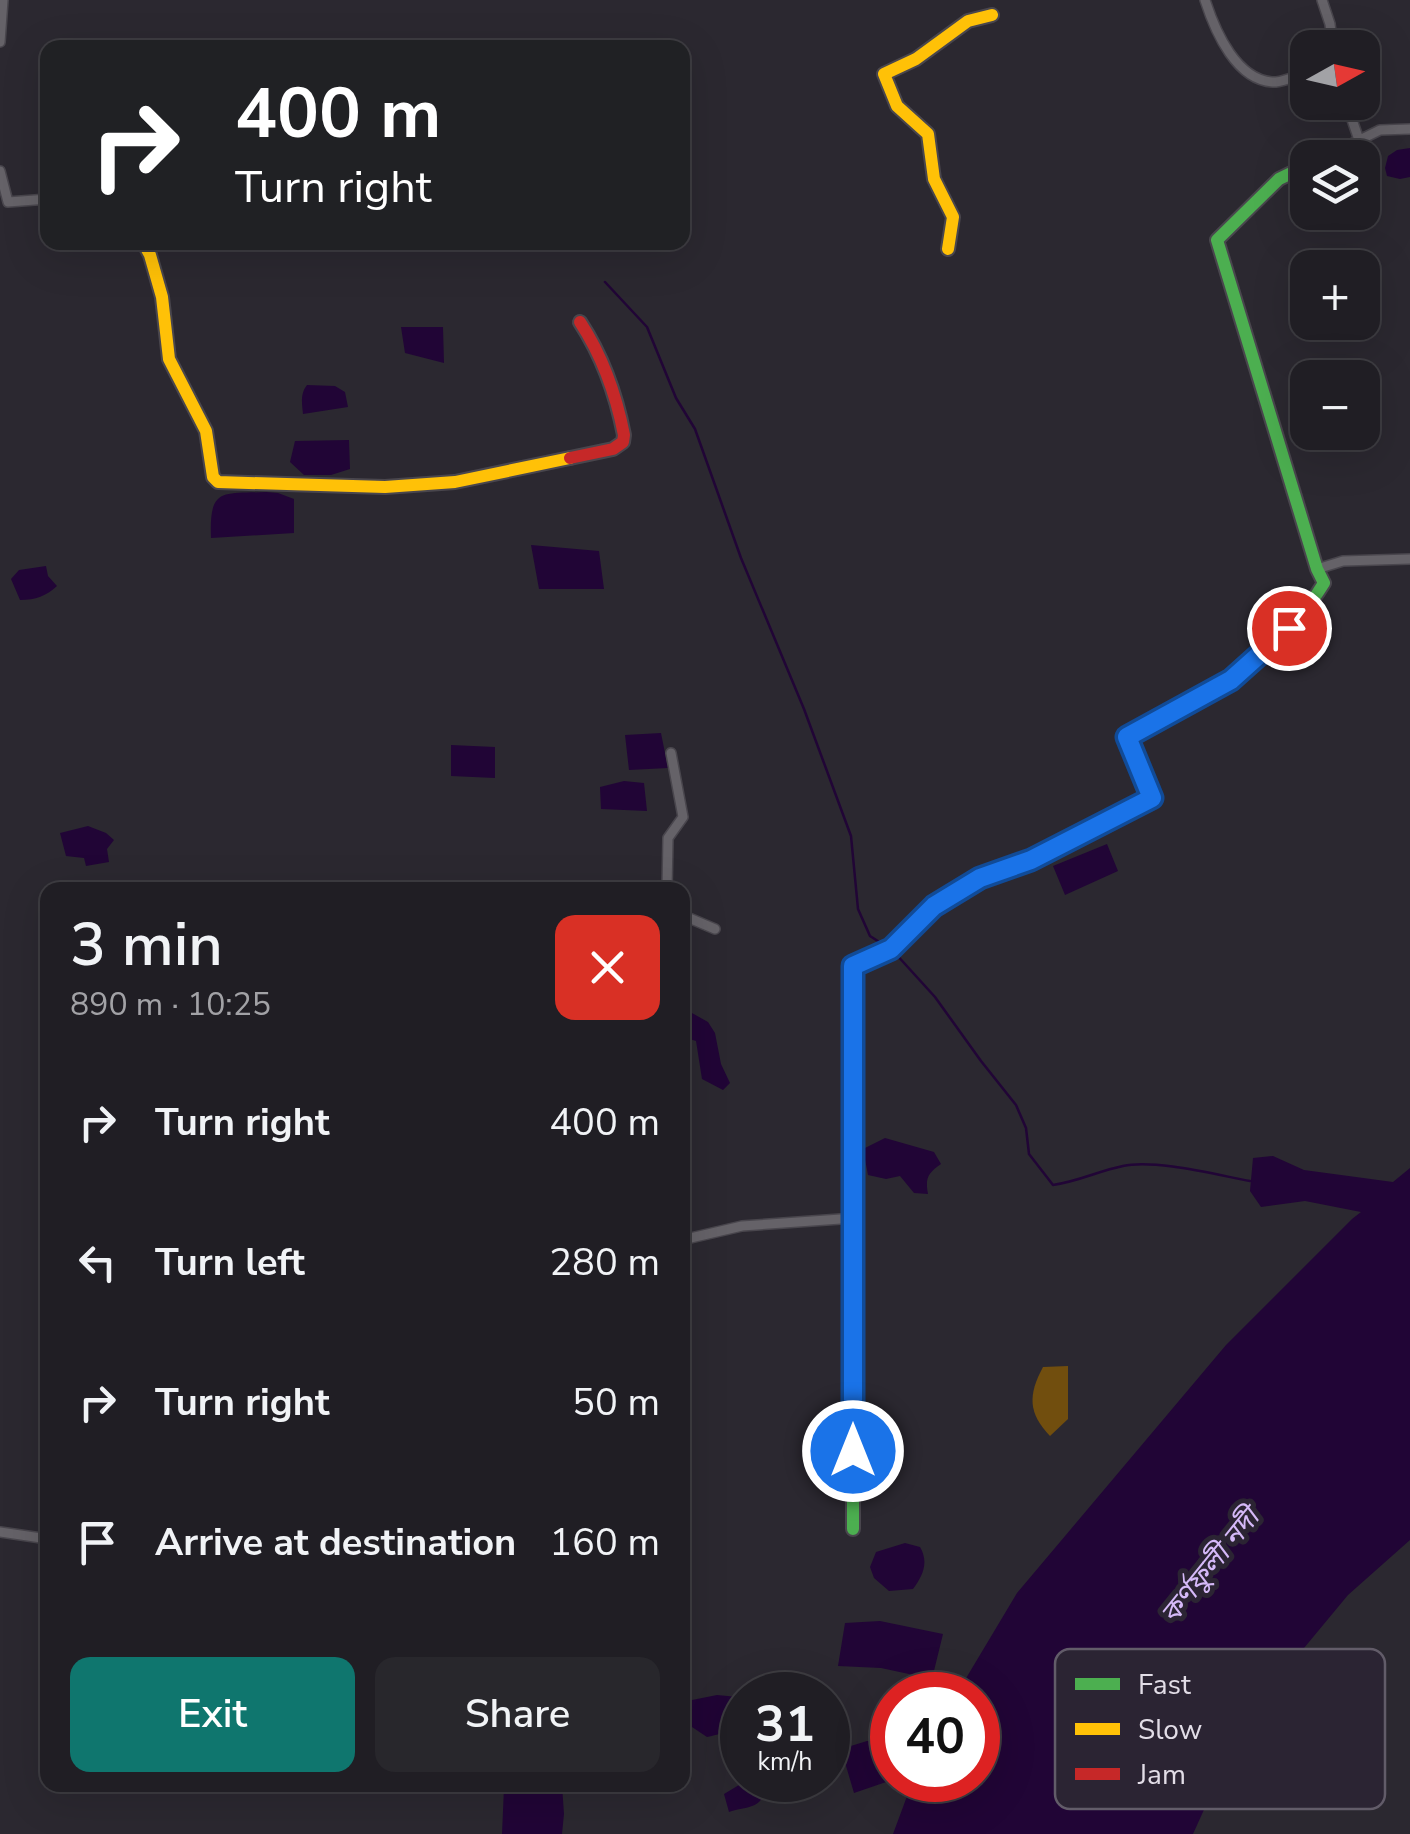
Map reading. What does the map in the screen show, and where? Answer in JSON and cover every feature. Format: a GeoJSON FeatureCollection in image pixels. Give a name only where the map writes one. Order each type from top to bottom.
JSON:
{"type":"FeatureCollection","features":[{"type":"Feature","properties":{"kind":"street"},"geometry":{"type":"LineString","coordinates":[[0,42],[3,0]]}},
{"type":"Feature","properties":{"kind":"street"},"geometry":{"type":"LineString","coordinates":[[1205,0],[1236,63],[1253,78],[1277,82],[1290,78]]}},
{"type":"Feature","properties":{"kind":"street"},"geometry":{"type":"LineString","coordinates":[[1322,0],[1331,30]]}},
{"type":"Feature","properties":{"kind":"street"},"geometry":{"type":"LineString","coordinates":[[948,249],[953,218],[934,180],[928,134],[897,106],[884,74],[916,59],[968,21],[992,15]]}},
{"type":"Feature","properties":{"kind":"street"},"geometry":{"type":"LineString","coordinates":[[1352,120],[1359,140],[1380,130],[1410,129]]}},
{"type":"Feature","properties":{"kind":"street"},"geometry":{"type":"LineString","coordinates":[[0,171],[8,202],[40,200]]}},
{"type":"Feature","properties":{"kind":"street"},"geometry":{"type":"LineString","coordinates":[[852,1529],[853,966],[891,949],[934,906],[980,878],[1031,860],[1152,798],[1127,737],[1231,680],[1289,628],[1324,583],[1217,240],[1279,179],[1290,174]]}},
{"type":"Feature","properties":{"kind":"street"},"geometry":{"type":"LineString","coordinates":[[147,250],[162,297],[169,359],[206,432],[213,477],[218,482],[385,487],[455,482],[613,449],[623,442],[624,434],[612,382],[580,322]]}},
{"type":"Feature","properties":{"kind":"street"},"geometry":{"type":"LineString","coordinates":[[1317,569],[1343,560],[1410,559]]}},
{"type":"Feature","properties":{"kind":"street"},"geometry":{"type":"LineString","coordinates":[[667,882],[668,838],[683,817],[671,753]]}},
{"type":"Feature","properties":{"kind":"street"},"geometry":{"type":"LineString","coordinates":[[690,918],[715,929]]}},
{"type":"Feature","properties":{"kind":"street"},"geometry":{"type":"LineString","coordinates":[[690,1238],[742,1226],[854,1218]]}},
{"type":"Feature","properties":{"kind":"street"},"geometry":{"type":"LineString","coordinates":[[0,1532],[40,1538]]}},
{"type":"Feature","properties":{"kind":"shaded area"},"geometry":{"type":"Polygon","coordinates":[[[1068,1366],[1068,1419],[1050,1436],[1034,1411],[1035,1386],[1043,1367],[1068,1366]]]}},
{"type":"Feature","properties":{"kind":"water"},"geometry":{"type":"Polygon","coordinates":[[[1410,148],[1410,177],[1387,176],[1388,156],[1410,148]]]}},
{"type":"Feature","properties":{"kind":"water"},"geometry":{"type":"Polygon","coordinates":[[[401,327],[443,327],[444,363],[405,353],[401,327]]]}},
{"type":"Feature","properties":{"kind":"water"},"geometry":{"type":"Polygon","coordinates":[[[307,385],[335,386],[345,392],[348,407],[303,414],[302,395],[307,385]]]}},
{"type":"Feature","properties":{"kind":"water"},"geometry":{"type":"Polygon","coordinates":[[[349,440],[350,469],[331,475],[304,475],[290,462],[295,441],[349,440]]]}},
{"type":"Feature","properties":{"kind":"water"},"geometry":{"type":"Polygon","coordinates":[[[266,492],[294,499],[294,533],[211,538],[213,510],[221,497],[266,492]]]}},
{"type":"Feature","properties":{"kind":"water"},"geometry":{"type":"Polygon","coordinates":[[[531,545],[599,551],[604,589],[539,589],[531,545]]]}},
{"type":"Feature","properties":{"kind":"water"},"geometry":{"type":"Polygon","coordinates":[[[46,566],[48,576],[57,586],[40,597],[20,600],[11,579],[19,570],[46,566]]]}},
{"type":"Feature","properties":{"kind":"water"},"geometry":{"type":"Polygon","coordinates":[[[661,733],[668,768],[629,770],[625,735],[661,733]]]}},
{"type":"Feature","properties":{"kind":"water"},"geometry":{"type":"Polygon","coordinates":[[[451,745],[495,747],[495,778],[451,776],[451,745]]]}},
{"type":"Feature","properties":{"kind":"water"},"geometry":{"type":"Polygon","coordinates":[[[624,781],[644,783],[647,811],[601,809],[600,787],[624,781]]]}},
{"type":"Feature","properties":{"kind":"water"},"geometry":{"type":"Polygon","coordinates":[[[88,826],[114,840],[107,849],[109,862],[86,866],[84,858],[66,856],[60,833],[88,826]]]}},
{"type":"Feature","properties":{"kind":"water"},"geometry":{"type":"Polygon","coordinates":[[[1107,844],[1118,871],[1065,895],[1053,866],[1107,844]]]}},
{"type":"Feature","properties":{"kind":"water"},"geometry":{"type":"Polygon","coordinates":[[[690,1012],[708,1022],[715,1033],[721,1064],[730,1083],[723,1090],[702,1079],[696,1041],[690,1039],[690,1012]]]}},
{"type":"Feature","properties":{"kind":"water"},"geometry":{"type":"Polygon","coordinates":[[[885,1138],[934,1152],[941,1164],[928,1176],[928,1194],[914,1193],[900,1176],[886,1179],[868,1175],[863,1149],[885,1138]]]}},
{"type":"Feature","properties":{"kind":"water","name":"কর্ণফুলী নদী"},"geometry":{"type":"Polygon","coordinates":[[[1273,1156],[1304,1170],[1393,1182],[1410,1168],[1410,1540],[1348,1595],[1303,1649],[1055,1649],[1055,1809],[1204,1809],[1193,1834],[893,1834],[905,1802],[1000,1802],[1000,1672],[970,1672],[1017,1593],[1226,1345],[1361,1212],[1305,1201],[1261,1207],[1250,1191],[1253,1158],[1273,1156]]]}},
{"type":"Feature","properties":{"kind":"water"},"geometry":{"type":"Polygon","coordinates":[[[905,1543],[920,1547],[924,1558],[922,1574],[913,1589],[889,1591],[874,1578],[870,1567],[876,1552],[905,1543]]]}},
{"type":"Feature","properties":{"kind":"water"},"geometry":{"type":"Polygon","coordinates":[[[880,1621],[943,1634],[934,1672],[838,1666],[845,1623],[880,1621]]]}},
{"type":"Feature","properties":{"kind":"water"},"geometry":{"type":"Polygon","coordinates":[[[720,1695],[720,1734],[707,1737],[690,1726],[690,1700],[720,1695]]]}},
{"type":"Feature","properties":{"kind":"water"},"geometry":{"type":"Polygon","coordinates":[[[870,1741],[870,1788],[854,1793],[850,1779],[850,1746],[870,1741]]]}},
{"type":"Feature","properties":{"kind":"water"},"geometry":{"type":"Polygon","coordinates":[[[504,1792],[562,1792],[562,1834],[502,1834],[504,1792]]]}},
{"type":"Feature","properties":{"kind":"water"},"geometry":{"type":"Polygon","coordinates":[[[726,1802],[759,1802],[748,1808],[729,1812],[726,1802]]]}},
{"type":"Feature","properties":{"kind":"waterway"},"geometry":{"type":"LineString","coordinates":[[605,282],[647,327],[676,398],[695,429],[741,558],[804,709],[851,836],[858,909],[870,936],[884,945]]}},
{"type":"Feature","properties":{"kind":"waterway"},"geometry":{"type":"LineString","coordinates":[[895,953],[935,997],[1016,1105],[1026,1128],[1029,1154],[1053,1185],[1136,1164],[1250,1181]]}},
{"type":"Feature","properties":{"kind":"traffic: fast"},"geometry":{"type":"LineString","coordinates":[[1241,671],[1297,619],[1324,583],[1217,240],[1279,179],[1290,174]]}},
{"type":"Feature","properties":{"kind":"traffic: fast"},"geometry":{"type":"LineString","coordinates":[[853,1124],[853,1529]]}},
{"type":"Feature","properties":{"kind":"traffic: slow"},"geometry":{"type":"LineString","coordinates":[[948,249],[953,217],[934,179],[928,134],[897,106],[884,74],[916,59],[968,21],[992,15]]}},
{"type":"Feature","properties":{"kind":"traffic: slow"},"geometry":{"type":"LineString","coordinates":[[147,250],[162,297],[169,359],[206,431],[213,477],[218,482],[385,487],[455,482],[570,458]]}},
{"type":"Feature","properties":{"kind":"traffic: slow"},"geometry":{"type":"LineString","coordinates":[[853,1124],[853,966],[891,949],[933,906],[981,878],[1031,860],[1152,798],[1127,737],[1241,671]]}},
{"type":"Feature","properties":{"kind":"traffic: jam"},"geometry":{"type":"LineString","coordinates":[[570,458],[613,449],[623,442],[624,435],[608,376],[580,322]]}},
{"type":"Feature","properties":{"kind":"route"},"geometry":{"type":"LineString","coordinates":[[853,1451],[853,966],[891,949],[934,906],[980,878],[1031,860],[1152,798],[1127,737],[1231,680],[1289,628]]}}]}
